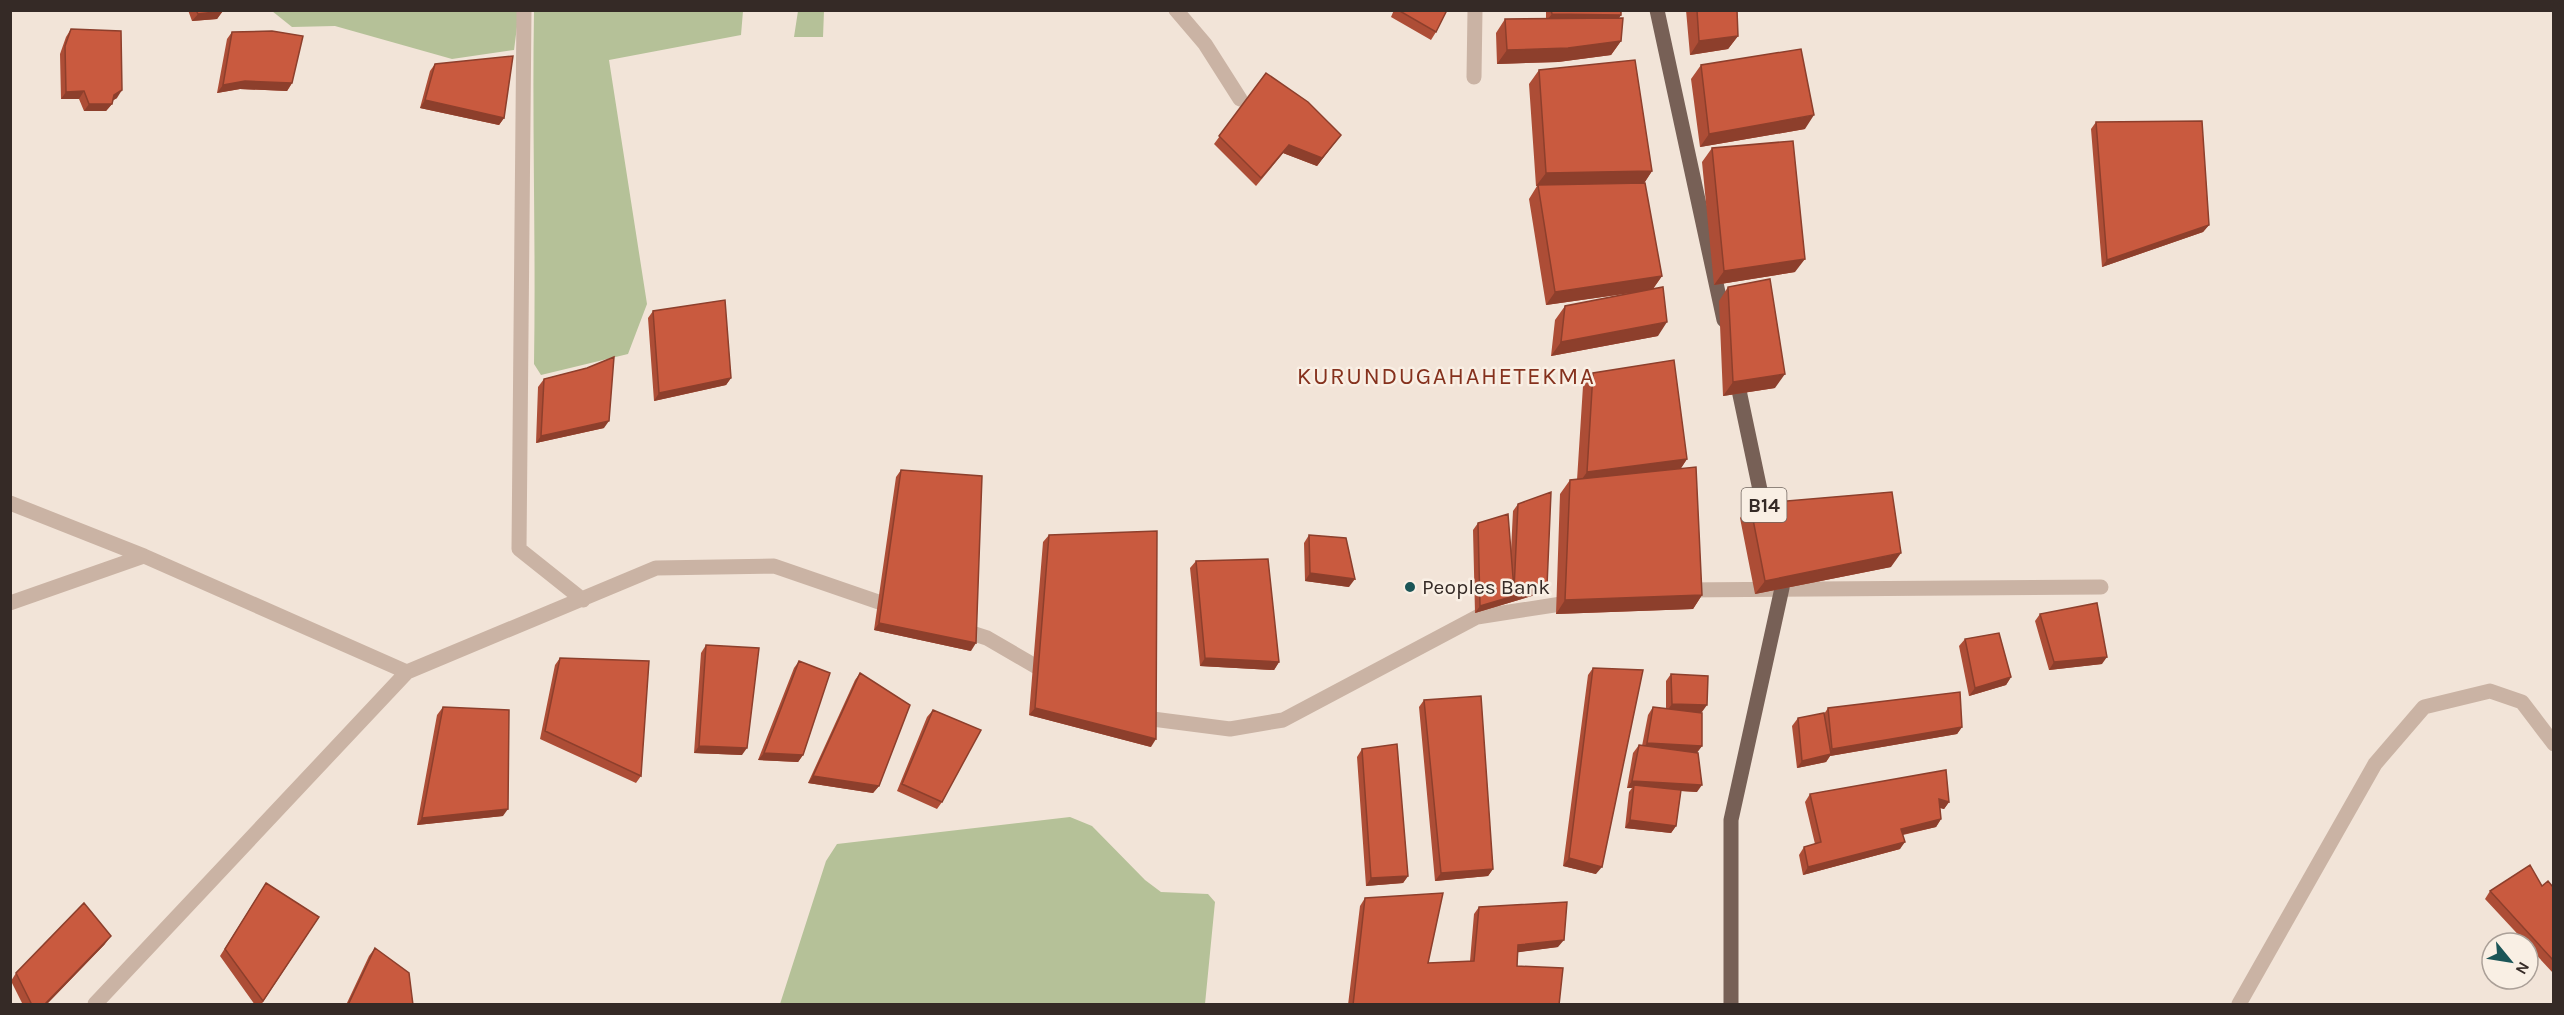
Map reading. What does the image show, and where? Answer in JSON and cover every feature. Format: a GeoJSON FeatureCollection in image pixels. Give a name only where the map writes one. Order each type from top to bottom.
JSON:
{"type":"FeatureCollection","features":[{"type":"Feature","properties":{"kind":"main road"},"geometry":{"type":"LineString","coordinates":[[1657,10],[1727,334]]}},
{"type":"Feature","properties":{"kind":"main road","name":"B14"},"geometry":{"type":"LineString","coordinates":[[1731,1005],[1731,820],[1782,588],[1732,357]]}},
{"type":"Feature","properties":{"kind":"street"},"geometry":{"type":"LineString","coordinates":[[524,10],[519,549],[583,600]]}},
{"type":"Feature","properties":{"kind":"street"},"geometry":{"type":"LineString","coordinates":[[1176,10],[1205,44],[1240,99]]}},
{"type":"Feature","properties":{"kind":"street"},"geometry":{"type":"LineString","coordinates":[[1474,77],[1475,10]]}},
{"type":"Feature","properties":{"kind":"street"},"geometry":{"type":"LineString","coordinates":[[10,503],[144,556],[407,672]]}},
{"type":"Feature","properties":{"kind":"street"},"geometry":{"type":"LineString","coordinates":[[10,603],[144,556]]}},
{"type":"Feature","properties":{"kind":"street"},"geometry":{"type":"LineString","coordinates":[[95,1005],[407,672],[656,568],[774,566],[908,612]]}},
{"type":"Feature","properties":{"kind":"street"},"geometry":{"type":"LineString","coordinates":[[1671,591],[1782,588],[2101,587]]}},
{"type":"Feature","properties":{"kind":"street"},"geometry":{"type":"LineString","coordinates":[[1120,715],[1230,729],[1283,720],[1477,617],[1592,599]]}},
{"type":"Feature","properties":{"kind":"street"},"geometry":{"type":"LineString","coordinates":[[942,623],[987,638],[1058,680]]}},
{"type":"Feature","properties":{"kind":"street"},"geometry":{"type":"LineString","coordinates":[[2239,1005],[2376,764],[2424,706],[2490,691],[2522,702],[2553,744]]}},
{"type":"Feature","properties":{"kind":"green space"},"geometry":{"type":"Polygon","coordinates":[[[272,11],[519,11],[514,50],[452,59],[335,26],[292,27],[272,11]]]}},
{"type":"Feature","properties":{"kind":"green space"},"geometry":{"type":"Polygon","coordinates":[[[534,11],[743,11],[741,35],[609,60],[647,304],[628,354],[541,375],[534,364],[534,11]]]}},
{"type":"Feature","properties":{"kind":"green space"},"geometry":{"type":"Polygon","coordinates":[[[798,11],[824,11],[823,37],[794,37],[798,11]]]}},
{"type":"Feature","properties":{"kind":"green space"},"geometry":{"type":"Polygon","coordinates":[[[1070,817],[1092,826],[1145,880],[1161,892],[1208,894],[1215,902],[1205,1004],[780,1004],[826,861],[837,844],[1070,817]]]}},
{"type":"Feature","properties":{"kind":"building"},"geometry":{"type":"Polygon","coordinates":[[[196,10],[223,10],[223,11],[198,14],[196,10]]]}},
{"type":"Feature","properties":{"kind":"building"},"geometry":{"type":"Polygon","coordinates":[[[1398,10],[1447,10],[1436,32],[1398,10]]]}},
{"type":"Feature","properties":{"kind":"building"},"geometry":{"type":"Polygon","coordinates":[[[1551,10],[1621,10],[1621,15],[1552,14],[1551,10]]]}},
{"type":"Feature","properties":{"kind":"building"},"geometry":{"type":"Polygon","coordinates":[[[1697,10],[1737,10],[1738,36],[1699,41],[1697,10]]]}},
{"type":"Feature","properties":{"kind":"building"},"geometry":{"type":"Polygon","coordinates":[[[1623,18],[1621,41],[1568,48],[1507,50],[1505,19],[1623,18]]]}},
{"type":"Feature","properties":{"kind":"building"},"geometry":{"type":"Polygon","coordinates":[[[71,29],[121,31],[122,90],[114,95],[112,104],[89,104],[84,91],[66,92],[65,46],[71,29]]]}},
{"type":"Feature","properties":{"kind":"building"},"geometry":{"type":"Polygon","coordinates":[[[272,31],[303,36],[292,83],[245,81],[223,85],[232,32],[272,31]]]}},
{"type":"Feature","properties":{"kind":"building"},"geometry":{"type":"Polygon","coordinates":[[[1801,49],[1814,115],[1709,134],[1701,65],[1801,49]]]}},
{"type":"Feature","properties":{"kind":"building"},"geometry":{"type":"Polygon","coordinates":[[[513,56],[504,118],[425,100],[435,64],[513,56]]]}},
{"type":"Feature","properties":{"kind":"building"},"geometry":{"type":"Polygon","coordinates":[[[1635,60],[1652,171],[1546,173],[1539,70],[1635,60]]]}},
{"type":"Feature","properties":{"kind":"building"},"geometry":{"type":"Polygon","coordinates":[[[1266,73],[1308,102],[1341,135],[1322,158],[1289,145],[1261,178],[1219,136],[1266,73]]]}},
{"type":"Feature","properties":{"kind":"building"},"geometry":{"type":"Polygon","coordinates":[[[2202,121],[2209,225],[2107,260],[2096,122],[2202,121]]]}},
{"type":"Feature","properties":{"kind":"building"},"geometry":{"type":"Polygon","coordinates":[[[1793,141],[1805,259],[1724,271],[1712,148],[1793,141]]]}},
{"type":"Feature","properties":{"kind":"building"},"geometry":{"type":"Polygon","coordinates":[[[1645,183],[1662,276],[1555,292],[1538,185],[1645,183]]]}},
{"type":"Feature","properties":{"kind":"building"},"geometry":{"type":"Polygon","coordinates":[[[1770,279],[1785,374],[1733,382],[1728,287],[1770,279]]]}},
{"type":"Feature","properties":{"kind":"building"},"geometry":{"type":"Polygon","coordinates":[[[1663,287],[1667,322],[1561,342],[1565,306],[1663,287]]]}},
{"type":"Feature","properties":{"kind":"building"},"geometry":{"type":"Polygon","coordinates":[[[725,300],[731,378],[659,393],[653,311],[725,300]]]}},
{"type":"Feature","properties":{"kind":"building"},"geometry":{"type":"Polygon","coordinates":[[[614,357],[609,421],[541,436],[544,379],[587,368],[614,357]]]}},
{"type":"Feature","properties":{"kind":"building"},"geometry":{"type":"Polygon","coordinates":[[[1674,360],[1687,459],[1587,472],[1593,373],[1674,360]]]}},
{"type":"Feature","properties":{"kind":"building"},"geometry":{"type":"Polygon","coordinates":[[[1696,467],[1702,595],[1565,600],[1570,480],[1696,467]]]}},
{"type":"Feature","properties":{"kind":"building"},"geometry":{"type":"Polygon","coordinates":[[[901,470],[982,476],[976,643],[879,623],[901,470]]]}},
{"type":"Feature","properties":{"kind":"building"},"geometry":{"type":"Polygon","coordinates":[[[1551,492],[1547,586],[1480,606],[1478,523],[1508,514],[1514,590],[1518,504],[1551,492]]]}},
{"type":"Feature","properties":{"kind":"building"},"geometry":{"type":"Polygon","coordinates":[[[1892,492],[1901,553],[1765,581],[1750,504],[1892,492]]]}},
{"type":"Feature","properties":{"kind":"building"},"geometry":{"type":"Polygon","coordinates":[[[1157,531],[1156,739],[1035,708],[1049,535],[1157,531]]]}},
{"type":"Feature","properties":{"kind":"building"},"geometry":{"type":"Polygon","coordinates":[[[1309,535],[1346,538],[1355,579],[1310,573],[1309,535]]]}},
{"type":"Feature","properties":{"kind":"building"},"geometry":{"type":"Polygon","coordinates":[[[1268,559],[1279,662],[1205,658],[1196,561],[1268,559]]]}},
{"type":"Feature","properties":{"kind":"building"},"geometry":{"type":"Polygon","coordinates":[[[2097,603],[2107,657],[2054,662],[2040,614],[2097,603]]]}},
{"type":"Feature","properties":{"kind":"building"},"geometry":{"type":"Polygon","coordinates":[[[1999,633],[2011,677],[1975,688],[1965,639],[1999,633]]]}},
{"type":"Feature","properties":{"kind":"building"},"geometry":{"type":"Polygon","coordinates":[[[706,645],[759,648],[747,748],[699,746],[706,645]]]}},
{"type":"Feature","properties":{"kind":"building"},"geometry":{"type":"Polygon","coordinates":[[[560,658],[649,661],[641,776],[545,731],[560,658]]]}},
{"type":"Feature","properties":{"kind":"building"},"geometry":{"type":"Polygon","coordinates":[[[799,661],[830,673],[803,755],[764,753],[799,661]]]}},
{"type":"Feature","properties":{"kind":"building"},"geometry":{"type":"Polygon","coordinates":[[[1593,668],[1643,670],[1602,867],[1569,858],[1593,668]]]}},
{"type":"Feature","properties":{"kind":"building"},"geometry":{"type":"Polygon","coordinates":[[[860,673],[910,705],[879,786],[813,776],[860,673]]]}},
{"type":"Feature","properties":{"kind":"building"},"geometry":{"type":"Polygon","coordinates":[[[1671,674],[1708,676],[1707,705],[1672,704],[1671,674]]]}},
{"type":"Feature","properties":{"kind":"building"},"geometry":{"type":"Polygon","coordinates":[[[1960,692],[1962,727],[1832,749],[1828,708],[1960,692]]]}},
{"type":"Feature","properties":{"kind":"building"},"geometry":{"type":"Polygon","coordinates":[[[1481,696],[1493,869],[1441,873],[1424,700],[1481,696]]]}},
{"type":"Feature","properties":{"kind":"building"},"geometry":{"type":"Polygon","coordinates":[[[443,707],[509,710],[508,809],[422,818],[443,707]]]}},
{"type":"Feature","properties":{"kind":"building"},"geometry":{"type":"Polygon","coordinates":[[[1653,707],[1702,713],[1702,746],[1647,743],[1653,707]]]}},
{"type":"Feature","properties":{"kind":"building"},"geometry":{"type":"Polygon","coordinates":[[[933,710],[981,730],[942,802],[902,784],[933,710]]]}},
{"type":"Feature","properties":{"kind":"building"},"geometry":{"type":"Polygon","coordinates":[[[1824,713],[1831,754],[1802,761],[1798,718],[1824,713]]]}},
{"type":"Feature","properties":{"kind":"building"},"geometry":{"type":"Polygon","coordinates":[[[1397,744],[1408,876],[1371,878],[1362,749],[1397,744]]]}},
{"type":"Feature","properties":{"kind":"building"},"geometry":{"type":"Polygon","coordinates":[[[1639,745],[1698,753],[1702,785],[1632,781],[1639,745]]]}},
{"type":"Feature","properties":{"kind":"building"},"geometry":{"type":"Polygon","coordinates":[[[1946,770],[1949,802],[1939,799],[1941,819],[1901,829],[1905,842],[1808,867],[1804,847],[1821,842],[1810,794],[1946,770]]]}},
{"type":"Feature","properties":{"kind":"building"},"geometry":{"type":"Polygon","coordinates":[[[1634,785],[1681,790],[1676,826],[1630,820],[1634,785]]]}},
{"type":"Feature","properties":{"kind":"building"},"geometry":{"type":"Polygon","coordinates":[[[2530,865],[2542,886],[2548,881],[2553,887],[2553,960],[2540,946],[2540,931],[2527,931],[2490,891],[2530,865]]]}},
{"type":"Feature","properties":{"kind":"building"},"geometry":{"type":"Polygon","coordinates":[[[266,883],[319,917],[263,1001],[225,949],[266,883]]]}},
{"type":"Feature","properties":{"kind":"building"},"geometry":{"type":"Polygon","coordinates":[[[1443,893],[1428,963],[1474,961],[1479,907],[1567,902],[1564,940],[1518,945],[1517,966],[1563,968],[1559,1005],[1353,1005],[1365,898],[1443,893]]]}},
{"type":"Feature","properties":{"kind":"building"},"geometry":{"type":"Polygon","coordinates":[[[84,903],[111,936],[44,1005],[32,1005],[16,973],[84,903]]]}},
{"type":"Feature","properties":{"kind":"building"},"geometry":{"type":"Polygon","coordinates":[[[375,948],[409,973],[413,1005],[348,1005],[375,948]]]}},
{"type":"Feature","properties":{"kind":"place","name":"Peoples Bank"},"geometry":{"type":"Point","coordinates":[1410,587]}},
{"type":"Feature","properties":{"kind":"district","name":"KURUNDUGAHAHETEKMA"},"geometry":{"type":"Point","coordinates":[1446,376]}}]}
